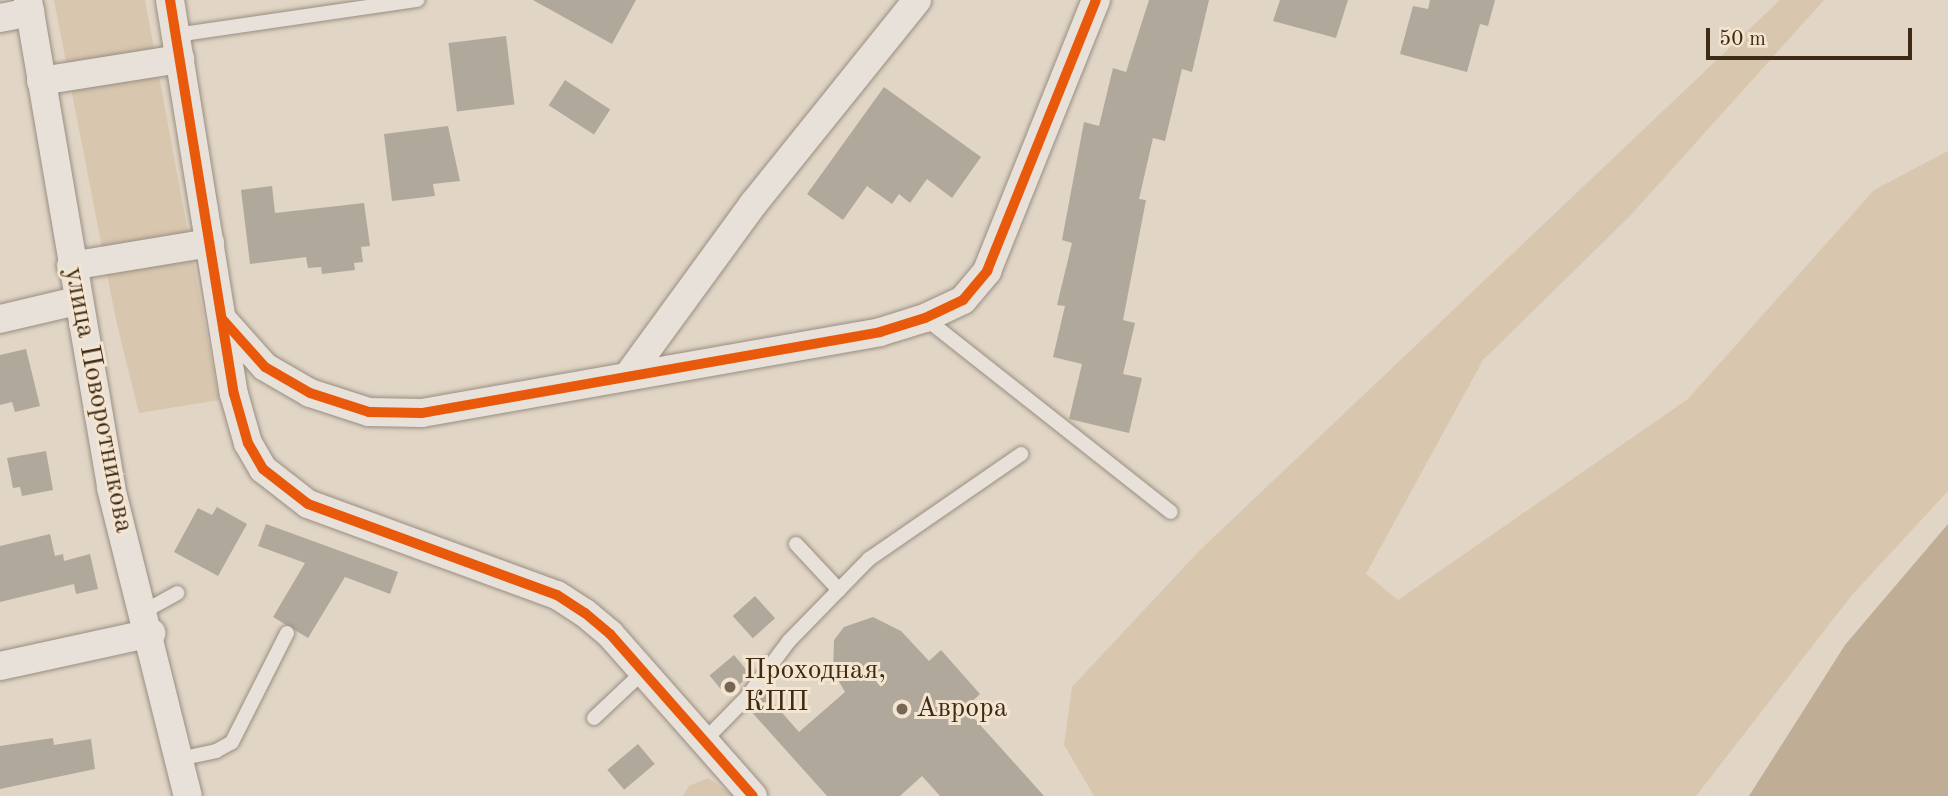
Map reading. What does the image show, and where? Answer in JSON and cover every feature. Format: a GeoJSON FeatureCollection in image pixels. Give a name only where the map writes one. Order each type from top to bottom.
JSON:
{"type":"FeatureCollection","features":[{"type":"Feature","properties":{"kind":"street"},"geometry":{"type":"LineString","coordinates":[[170,0],[234,394],[248,443],[263,469],[280,486],[309,504],[390,537],[557,595],[610,634],[753,796]]}},
{"type":"Feature","properties":{"kind":"street"},"geometry":{"type":"LineString","coordinates":[[630,373],[754,203],[916,0]]}},
{"type":"Feature","properties":{"kind":"street"},"geometry":{"type":"LineString","coordinates":[[223,320],[265,367],[310,393],[369,412],[422,413],[630,373],[880,332],[925,318],[963,300],[987,271],[1096,0]]}},
{"type":"Feature","properties":{"kind":"street"},"geometry":{"type":"LineString","coordinates":[[0,18],[29,6]]}},
{"type":"Feature","properties":{"kind":"street","name":"улица Поворотникова"},"geometry":{"type":"LineString","coordinates":[[29,6],[76,301],[111,488],[148,622],[188,796]]}},
{"type":"Feature","properties":{"kind":"street"},"geometry":{"type":"LineString","coordinates":[[41,81],[178,47]]}},
{"type":"Feature","properties":{"kind":"street"},"geometry":{"type":"LineString","coordinates":[[71,266],[211,243]]}},
{"type":"Feature","properties":{"kind":"street"},"geometry":{"type":"LineString","coordinates":[[0,319],[76,301]]}},
{"type":"Feature","properties":{"kind":"street"},"geometry":{"type":"LineString","coordinates":[[0,666],[148,622]]}},
{"type":"Feature","properties":{"kind":"lane"},"geometry":{"type":"LineString","coordinates":[[178,47],[418,0]]}},
{"type":"Feature","properties":{"kind":"lane"},"geometry":{"type":"LineString","coordinates":[[925,318],[1171,512]]}},
{"type":"Feature","properties":{"kind":"lane"},"geometry":{"type":"LineString","coordinates":[[703,742],[869,559],[1021,454]]}},
{"type":"Feature","properties":{"kind":"lane"},"geometry":{"type":"LineString","coordinates":[[796,544],[839,590]]}},
{"type":"Feature","properties":{"kind":"lane"},"geometry":{"type":"LineString","coordinates":[[148,622],[177,593]]}},
{"type":"Feature","properties":{"kind":"lane"},"geometry":{"type":"LineString","coordinates":[[179,759],[216,751],[232,743],[287,633]]}},
{"type":"Feature","properties":{"kind":"lane"},"geometry":{"type":"LineString","coordinates":[[594,718],[643,672]]}},
{"type":"Feature","properties":{"kind":"shaded area"},"geometry":{"type":"Polygon","coordinates":[[[54,0],[145,0],[219,400],[139,413],[116,320],[54,0]]]}},
{"type":"Feature","properties":{"kind":"shaded area"},"geometry":{"type":"Polygon","coordinates":[[[1780,0],[1824,0],[1630,216],[1483,360],[1366,574],[1398,600],[1688,399],[1874,190],[1948,151],[1948,491],[1852,595],[1696,796],[1094,796],[1064,745],[1072,687],[1199,551],[1780,0]]]}},
{"type":"Feature","properties":{"kind":"shaded area"},"geometry":{"type":"Polygon","coordinates":[[[1948,524],[1948,796],[1749,796],[1845,645],[1948,524]]]}},
{"type":"Feature","properties":{"kind":"shaded area"},"geometry":{"type":"Polygon","coordinates":[[[708,778],[734,796],[683,796],[689,786],[708,778]]]}},
{"type":"Feature","properties":{"kind":"building"},"geometry":{"type":"Polygon","coordinates":[[[533,0],[636,0],[612,44],[533,0]]]}},
{"type":"Feature","properties":{"kind":"building"},"geometry":{"type":"Polygon","coordinates":[[[1149,0],[1209,0],[1192,72],[1182,69],[1165,141],[1153,138],[1139,199],[1146,200],[1123,320],[1135,323],[1123,374],[1142,378],[1129,433],[1069,419],[1082,364],[1053,357],[1065,306],[1057,305],[1072,243],[1062,240],[1084,122],[1099,126],[1113,68],[1126,72],[1149,0]]]}},
{"type":"Feature","properties":{"kind":"building"},"geometry":{"type":"Polygon","coordinates":[[[1280,0],[1348,0],[1336,38],[1273,21],[1280,0]]]}},
{"type":"Feature","properties":{"kind":"building"},"geometry":{"type":"Polygon","coordinates":[[[1430,0],[1495,0],[1488,26],[1480,24],[1467,72],[1400,54],[1413,6],[1428,9],[1430,0]]]}},
{"type":"Feature","properties":{"kind":"building"},"geometry":{"type":"Polygon","coordinates":[[[506,36],[514,104],[457,112],[448,43],[506,36]]]}},
{"type":"Feature","properties":{"kind":"building"},"geometry":{"type":"Polygon","coordinates":[[[565,80],[610,109],[594,135],[549,105],[565,80]]]}},
{"type":"Feature","properties":{"kind":"building"},"geometry":{"type":"Polygon","coordinates":[[[884,87],[981,157],[952,198],[927,179],[910,203],[899,194],[892,204],[867,186],[843,220],[807,194],[884,87]]]}},
{"type":"Feature","properties":{"kind":"building"},"geometry":{"type":"Polygon","coordinates":[[[448,126],[460,181],[433,184],[435,196],[392,201],[384,134],[448,126]]]}},
{"type":"Feature","properties":{"kind":"building"},"geometry":{"type":"Polygon","coordinates":[[[272,186],[275,213],[364,203],[370,246],[361,247],[363,262],[354,263],[355,270],[322,274],[321,267],[308,268],[306,257],[250,264],[241,190],[272,186]]]}},
{"type":"Feature","properties":{"kind":"building"},"geometry":{"type":"Polygon","coordinates":[[[26,349],[40,406],[15,412],[12,402],[0,405],[0,355],[26,349]]]}},
{"type":"Feature","properties":{"kind":"building"},"geometry":{"type":"Polygon","coordinates":[[[46,451],[53,490],[22,496],[20,487],[13,488],[7,458],[46,451]]]}},
{"type":"Feature","properties":{"kind":"building"},"geometry":{"type":"Polygon","coordinates":[[[217,507],[247,524],[218,576],[174,552],[198,508],[212,515],[217,507]]]}},
{"type":"Feature","properties":{"kind":"building"},"geometry":{"type":"Polygon","coordinates":[[[266,524],[398,572],[390,594],[345,577],[308,638],[273,617],[305,563],[258,546],[266,524]]]}},
{"type":"Feature","properties":{"kind":"building"},"geometry":{"type":"Polygon","coordinates":[[[50,534],[55,556],[63,554],[64,561],[90,554],[98,589],[76,594],[74,584],[0,602],[0,546],[50,534]]]}},
{"type":"Feature","properties":{"kind":"building","name":"Проходная, КПП"},"geometry":{"type":"Polygon","coordinates":[[[755,596],[775,618],[753,638],[733,616],[755,596]]]}},
{"type":"Feature","properties":{"kind":"building"},"geometry":{"type":"Polygon","coordinates":[[[873,617],[901,631],[929,661],[941,650],[980,694],[965,708],[1044,796],[940,796],[922,776],[900,796],[827,796],[749,709],[763,691],[799,732],[845,692],[833,671],[834,640],[844,627],[873,617]]]}},
{"type":"Feature","properties":{"kind":"building","name":"Проходная, КПП"},"geometry":{"type":"Polygon","coordinates":[[[734,655],[751,675],[726,695],[709,676],[734,655]]]}},
{"type":"Feature","properties":{"kind":"building"},"geometry":{"type":"Polygon","coordinates":[[[53,738],[54,745],[91,739],[95,769],[0,789],[0,746],[53,738]]]}},
{"type":"Feature","properties":{"kind":"building"},"geometry":{"type":"Polygon","coordinates":[[[638,744],[655,764],[624,790],[607,770],[638,744]]]}},
{"type":"Feature","properties":{"kind":"cycle path"},"geometry":{"type":"LineString","coordinates":[[170,0],[234,394],[248,443],[263,469],[308,504],[557,595],[585,613],[610,634],[753,796]]}},
{"type":"Feature","properties":{"kind":"cycle path"},"geometry":{"type":"LineString","coordinates":[[223,320],[265,367],[310,393],[369,412],[422,413],[880,332],[925,318],[963,300],[987,271],[1096,0]]}},
{"type":"Feature","properties":{"kind":"place","name":"Проходная, КПП"},"geometry":{"type":"Point","coordinates":[730,687]}},
{"type":"Feature","properties":{"kind":"place","name":"Аврора"},"geometry":{"type":"Point","coordinates":[902,709]}}]}
